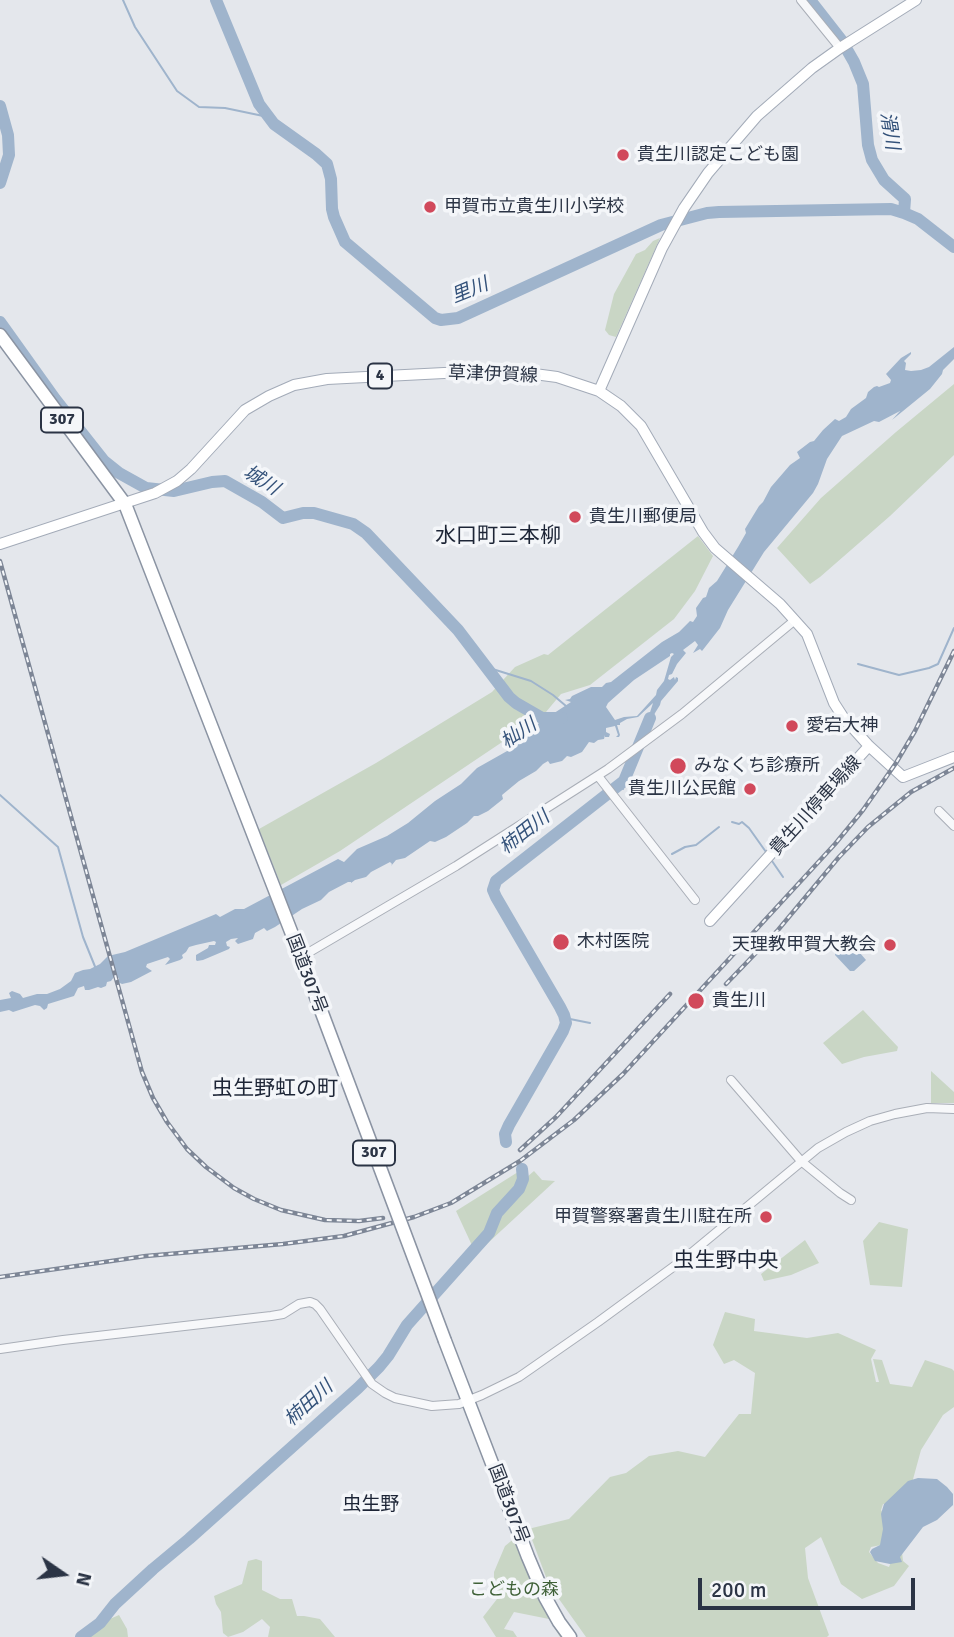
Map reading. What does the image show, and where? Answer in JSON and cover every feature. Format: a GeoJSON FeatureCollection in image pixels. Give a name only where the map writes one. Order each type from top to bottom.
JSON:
{"type":"FeatureCollection","features":[{"type":"Feature","properties":{"kind":"highway","name":"国道307号"},"geometry":{"type":"LineString","coordinates":[[0,335],[125,504],[541,1587],[570,1637]]}},
{"type":"Feature","properties":{"kind":"main road"},"geometry":{"type":"LineString","coordinates":[[599,391],[662,248],[684,208],[708,173],[757,116],[812,68],[916,0]]}},
{"type":"Feature","properties":{"kind":"main road","name":"草津伊賀線"},"geometry":{"type":"LineString","coordinates":[[0,544],[156,493],[191,469],[245,410],[294,385],[332,379],[512,371],[557,377],[599,391]]}},
{"type":"Feature","properties":{"kind":"main road","name":"貴生川停車場線"},"geometry":{"type":"LineString","coordinates":[[599,391],[621,406],[641,426],[715,548],[772,596],[807,634],[834,703],[869,746],[710,921]]}},
{"type":"Feature","properties":{"kind":"main road"},"geometry":{"type":"LineString","coordinates":[[869,746],[903,777],[954,757]]}},
{"type":"Feature","properties":{"kind":"street"},"geometry":{"type":"LineString","coordinates":[[801,0],[843,46]]}},
{"type":"Feature","properties":{"kind":"street"},"geometry":{"type":"LineString","coordinates":[[300,957],[456,866],[598,776],[658,732],[792,617]]}},
{"type":"Feature","properties":{"kind":"street"},"geometry":{"type":"LineString","coordinates":[[598,776],[695,900]]}},
{"type":"Feature","properties":{"kind":"street"},"geometry":{"type":"LineString","coordinates":[[939,811],[954,826]]}},
{"type":"Feature","properties":{"kind":"street"},"geometry":{"type":"LineString","coordinates":[[731,1080],[801,1161],[851,1200]]}},
{"type":"Feature","properties":{"kind":"street"},"geometry":{"type":"LineString","coordinates":[[0,1349],[271,1316],[283,1314],[307,1302],[320,1309],[368,1379],[385,1393],[395,1398],[432,1406],[454,1405],[519,1377],[598,1322],[684,1259],[813,1151],[870,1121],[927,1108],[954,1109]]}},
{"type":"Feature","properties":{"kind":"green space"},"geometry":{"type":"Polygon","coordinates":[[[660,238],[616,337],[609,335],[605,330],[614,294],[636,254],[660,238]]]}},
{"type":"Feature","properties":{"kind":"green space"},"geometry":{"type":"Polygon","coordinates":[[[954,384],[954,455],[890,516],[810,584],[777,548],[821,498],[954,384]]]}},
{"type":"Feature","properties":{"kind":"green space"},"geometry":{"type":"Polygon","coordinates":[[[698,536],[713,556],[695,591],[674,619],[590,685],[561,694],[546,712],[532,722],[340,851],[281,885],[259,829],[376,763],[492,692],[515,667],[544,654],[548,655],[698,536]]]}},
{"type":"Feature","properties":{"kind":"green space"},"geometry":{"type":"Polygon","coordinates":[[[863,1010],[898,1047],[897,1051],[842,1064],[823,1043],[863,1010]]]}},
{"type":"Feature","properties":{"kind":"green space"},"geometry":{"type":"Polygon","coordinates":[[[931,1071],[954,1092],[954,1103],[931,1103],[931,1071]]]}},
{"type":"Feature","properties":{"kind":"green space"},"geometry":{"type":"Polygon","coordinates":[[[534,1171],[542,1180],[555,1181],[476,1254],[456,1211],[518,1172],[527,1177],[534,1171]]]}},
{"type":"Feature","properties":{"kind":"green space"},"geometry":{"type":"Polygon","coordinates":[[[879,1222],[908,1229],[902,1287],[870,1285],[863,1241],[879,1222]]]}},
{"type":"Feature","properties":{"kind":"green space"},"geometry":{"type":"Polygon","coordinates":[[[805,1240],[819,1263],[791,1275],[764,1281],[761,1274],[805,1240]]]}},
{"type":"Feature","properties":{"kind":"green space"},"geometry":{"type":"Polygon","coordinates":[[[725,1312],[755,1319],[754,1331],[807,1338],[838,1333],[876,1350],[871,1359],[876,1382],[879,1382],[873,1359],[882,1360],[890,1384],[912,1387],[925,1360],[954,1371],[954,1407],[943,1415],[921,1450],[909,1494],[894,1503],[883,1504],[881,1510],[887,1521],[881,1545],[871,1547],[869,1552],[878,1563],[889,1567],[902,1552],[903,1561],[909,1566],[894,1586],[862,1599],[841,1584],[821,1537],[805,1548],[808,1578],[829,1635],[827,1637],[586,1637],[549,1585],[528,1529],[569,1519],[610,1477],[626,1473],[649,1456],[678,1451],[705,1457],[739,1414],[751,1414],[755,1373],[734,1360],[724,1364],[713,1345],[725,1312]]]}},
{"type":"Feature","properties":{"kind":"green space","name":"こどもの森"},"geometry":{"type":"Polygon","coordinates":[[[516,1537],[535,1594],[564,1637],[560,1637],[549,1619],[514,1612],[504,1629],[513,1631],[517,1637],[496,1637],[483,1617],[497,1599],[494,1572],[505,1546],[516,1537]]]}},
{"type":"Feature","properties":{"kind":"green space"},"geometry":{"type":"Polygon","coordinates":[[[248,1561],[262,1561],[262,1590],[280,1599],[292,1599],[297,1616],[320,1619],[335,1637],[268,1637],[270,1627],[262,1619],[243,1632],[228,1637],[223,1633],[221,1612],[214,1596],[242,1584],[248,1561]]]}},
{"type":"Feature","properties":{"kind":"green space"},"geometry":{"type":"Polygon","coordinates":[[[119,1615],[127,1629],[128,1637],[85,1637],[103,1622],[119,1615]]]}},
{"type":"Feature","properties":{"kind":"water"},"geometry":{"type":"Polygon","coordinates":[[[954,347],[954,359],[930,389],[892,420],[900,411],[842,436],[827,459],[813,493],[764,552],[720,628],[702,651],[700,649],[693,653],[698,645],[695,641],[683,650],[686,653],[668,679],[674,677],[675,680],[676,677],[678,681],[661,701],[646,732],[643,734],[653,703],[638,717],[617,725],[619,737],[616,737],[618,735],[615,726],[606,728],[609,737],[605,735],[604,739],[589,742],[582,752],[567,756],[562,761],[550,764],[548,761],[543,764],[502,795],[503,799],[488,811],[474,816],[446,837],[435,842],[430,841],[405,858],[396,860],[391,866],[390,862],[366,877],[348,882],[329,892],[321,900],[275,927],[267,931],[264,928],[255,933],[253,939],[238,944],[235,941],[238,938],[231,939],[226,942],[229,949],[197,961],[196,955],[216,942],[189,947],[180,960],[165,965],[170,959],[168,957],[147,964],[146,967],[152,971],[131,982],[122,984],[118,982],[119,978],[114,977],[101,988],[85,990],[84,986],[78,988],[74,996],[48,1004],[44,1010],[35,1005],[13,1012],[0,1012],[0,1000],[11,998],[9,993],[12,991],[23,998],[60,989],[71,981],[75,973],[100,964],[108,956],[125,952],[216,914],[220,917],[235,909],[244,909],[338,859],[344,862],[357,849],[408,823],[461,784],[477,768],[516,746],[539,723],[571,702],[565,700],[591,687],[602,687],[611,682],[690,621],[693,622],[697,616],[696,608],[717,581],[771,487],[790,465],[800,458],[797,452],[814,441],[835,419],[839,421],[846,417],[874,387],[890,383],[891,380],[886,374],[901,358],[911,352],[904,361],[905,370],[929,367],[954,347]],[[670,654],[634,680],[608,703],[606,707],[615,720],[637,716],[656,695],[674,654],[670,654]]]}},
{"type":"Feature","properties":{"kind":"water"},"geometry":{"type":"Polygon","coordinates":[[[848,939],[866,960],[854,971],[850,971],[835,955],[848,939]]]}},
{"type":"Feature","properties":{"kind":"water"},"geometry":{"type":"Polygon","coordinates":[[[918,1478],[937,1479],[953,1494],[953,1505],[937,1520],[923,1527],[900,1557],[902,1562],[890,1564],[875,1561],[870,1552],[880,1545],[884,1504],[908,1481],[918,1478]]]}},
{"type":"Feature","properties":{"kind":"waterway"},"geometry":{"type":"LineString","coordinates":[[123,0],[135,27],[177,91],[199,107],[225,108],[268,117]]}},
{"type":"Feature","properties":{"kind":"waterway","name":"里川"},"geometry":{"type":"LineString","coordinates":[[216,0],[259,104],[274,124],[327,164],[331,179],[332,209],[345,242],[435,318],[458,318],[661,225],[707,213],[891,209],[918,219],[954,247]]}},
{"type":"Feature","properties":{"kind":"waterway","name":"滑川"},"geometry":{"type":"LineString","coordinates":[[810,0],[842,41],[854,62],[863,84],[868,145],[872,160],[884,180],[905,199],[904,213]]}},
{"type":"Feature","properties":{"kind":"waterway","name":"城川"},"geometry":{"type":"LineString","coordinates":[[0,106],[8,135],[9,155],[0,183]]}},
{"type":"Feature","properties":{"kind":"waterway","name":"城川"},"geometry":{"type":"LineString","coordinates":[[0,322],[55,399],[104,461],[119,473],[146,488],[174,491],[225,481],[262,502],[283,518],[314,513],[353,524],[366,533],[458,630],[509,697],[542,718],[562,718]]}},
{"type":"Feature","properties":{"kind":"waterway"},"geometry":{"type":"LineString","coordinates":[[858,664],[899,675],[929,668],[938,664],[954,628]]}},
{"type":"Feature","properties":{"kind":"waterway"},"geometry":{"type":"LineString","coordinates":[[486,667],[531,681],[566,706]]}},
{"type":"Feature","properties":{"kind":"waterway","name":"柿田川"},"geometry":{"type":"LineString","coordinates":[[506,1142],[505,1134],[509,1125],[566,1023],[560,1007],[496,897],[493,890],[496,881],[624,781],[650,718]]}},
{"type":"Feature","properties":{"kind":"waterway","name":"柿田川"},"geometry":{"type":"LineString","coordinates":[[620,785],[623,789]]}},
{"type":"Feature","properties":{"kind":"waterway"},"geometry":{"type":"LineString","coordinates":[[0,795],[58,847],[83,937],[96,969]]}},
{"type":"Feature","properties":{"kind":"waterway"},"geometry":{"type":"LineString","coordinates":[[732,822],[742,822],[749,828],[766,852]]}},
{"type":"Feature","properties":{"kind":"waterway"},"geometry":{"type":"LineString","coordinates":[[672,854],[696,845],[719,827]]}},
{"type":"Feature","properties":{"kind":"waterway"},"geometry":{"type":"LineString","coordinates":[[772,861],[783,877]]}},
{"type":"Feature","properties":{"kind":"waterway"},"geometry":{"type":"LineString","coordinates":[[565,1018],[590,1023]]}},
{"type":"Feature","properties":{"kind":"waterway","name":"柿田川"},"geometry":{"type":"LineString","coordinates":[[81,1637],[100,1623],[115,1604],[153,1569],[379,1367],[407,1325],[489,1233],[497,1213],[519,1189],[523,1179],[522,1169]]}},
{"type":"Feature","properties":{"kind":"railway"},"geometry":{"type":"LineString","coordinates":[[0,561],[142,1072],[153,1098],[187,1149],[234,1188],[254,1199],[281,1210],[325,1220],[359,1221],[383,1218]]}},
{"type":"Feature","properties":{"kind":"railway"},"geometry":{"type":"LineString","coordinates":[[0,1277],[146,1256],[344,1236],[414,1217],[451,1203],[520,1161],[574,1120],[623,1074],[835,844],[896,763],[915,731],[954,651]]}},
{"type":"Feature","properties":{"kind":"railway"},"geometry":{"type":"LineString","coordinates":[[726,984],[778,930],[868,827],[911,792],[954,768]]}},
{"type":"Feature","properties":{"kind":"railway"},"geometry":{"type":"LineString","coordinates":[[520,1150],[556,1117],[670,994]]}},
{"type":"Feature","properties":{"kind":"place","name":"貴生川認定こども園"},"geometry":{"type":"Point","coordinates":[623,155]}},
{"type":"Feature","properties":{"kind":"place","name":"甲賀市立貴生川小学校"},"geometry":{"type":"Point","coordinates":[430,207]}},
{"type":"Feature","properties":{"kind":"place","name":"貴生川郵便局"},"geometry":{"type":"Point","coordinates":[575,517]}},
{"type":"Feature","properties":{"kind":"place","name":"愛宕大神"},"geometry":{"type":"Point","coordinates":[792,726]}},
{"type":"Feature","properties":{"kind":"place","name":"みなくち診療所"},"geometry":{"type":"Point","coordinates":[678,766]}},
{"type":"Feature","properties":{"kind":"place","name":"貴生川公民館"},"geometry":{"type":"Point","coordinates":[750,789]}},
{"type":"Feature","properties":{"kind":"place","name":"木村医院"},"geometry":{"type":"Point","coordinates":[561,942]}},
{"type":"Feature","properties":{"kind":"place","name":"天理教甲賀大教会"},"geometry":{"type":"Point","coordinates":[890,945]}},
{"type":"Feature","properties":{"kind":"place","name":"貴生川"},"geometry":{"type":"Point","coordinates":[696,1001]}},
{"type":"Feature","properties":{"kind":"place","name":"甲賀警察署貴生川駐在所"},"geometry":{"type":"Point","coordinates":[766,1217]}},
{"type":"Feature","properties":{"kind":"district","name":"水口町三本柳"},"geometry":{"type":"Point","coordinates":[498,536]}},
{"type":"Feature","properties":{"kind":"district","name":"虫生野虹の町"},"geometry":{"type":"Point","coordinates":[275,1089]}},
{"type":"Feature","properties":{"kind":"district","name":"虫生野中央"},"geometry":{"type":"Point","coordinates":[726,1261]}},
{"type":"Feature","properties":{"kind":"district","name":"虫生野"},"geometry":{"type":"Point","coordinates":[371,1505]}},
{"type":"Feature","properties":{"kind":"water label","name":"杣川"},"geometry":{"type":"Point","coordinates":[519,734]}}]}
